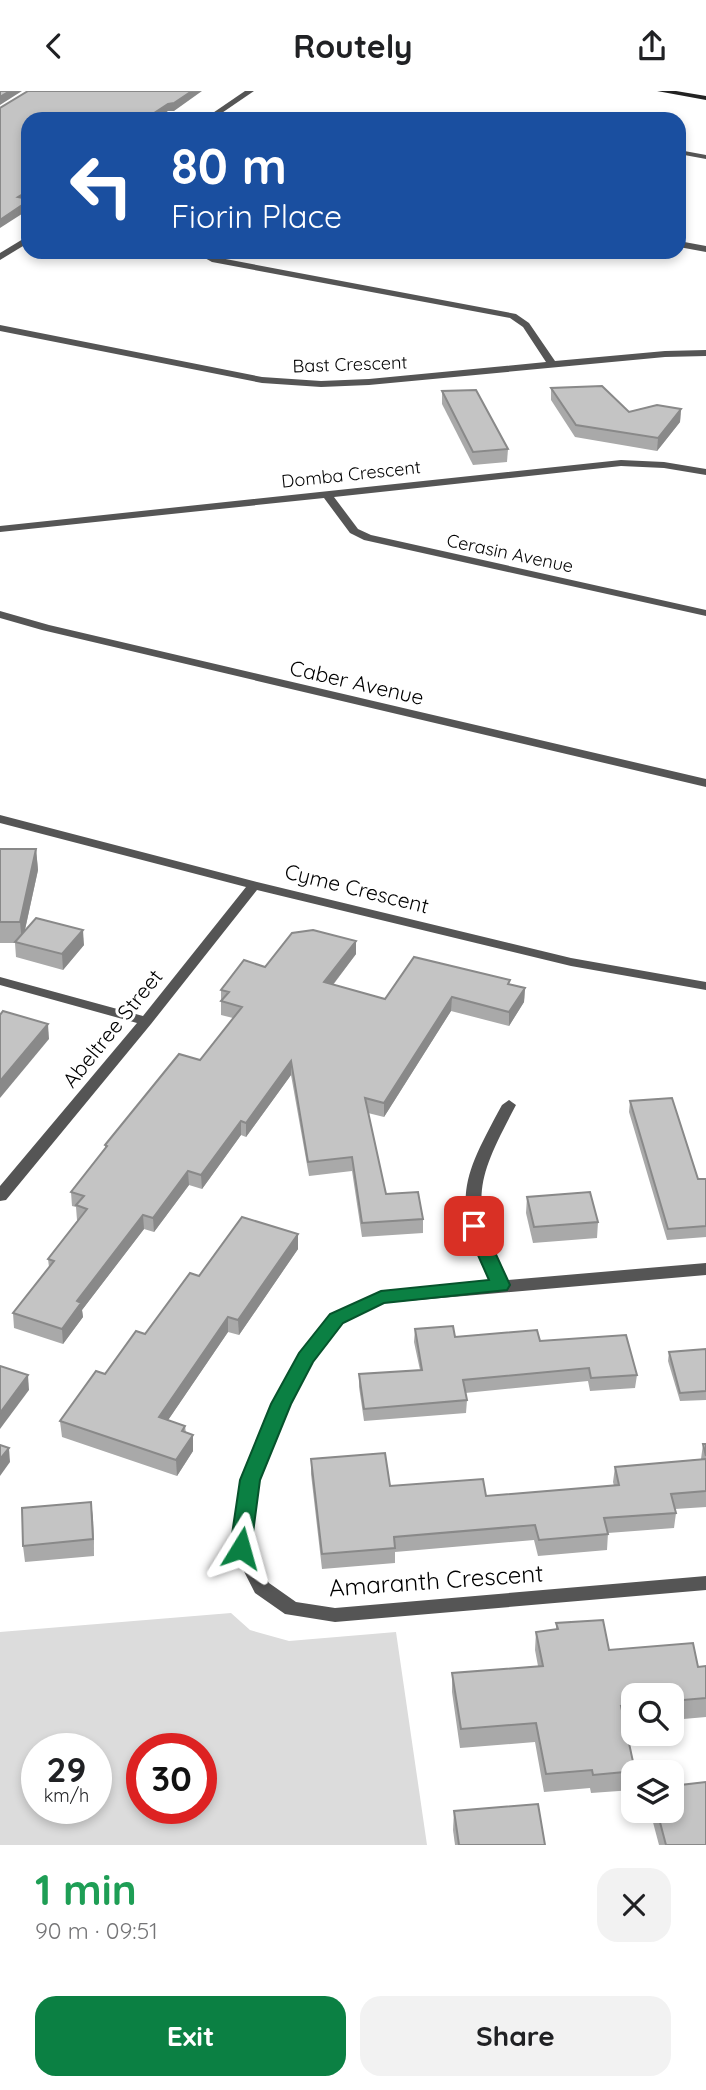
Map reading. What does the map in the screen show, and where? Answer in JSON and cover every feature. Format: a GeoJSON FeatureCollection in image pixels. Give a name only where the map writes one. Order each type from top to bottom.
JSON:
{"type":"FeatureCollection","features":[{"type":"Feature","properties":{"kind":"street"},"geometry":{"type":"LineString","coordinates":[[218,112],[250,91]]}},
{"type":"Feature","properties":{"kind":"street"},"geometry":{"type":"LineString","coordinates":[[661,91],[706,97]]}},
{"type":"Feature","properties":{"kind":"street"},"geometry":{"type":"LineString","coordinates":[[686,153],[706,157]]}},
{"type":"Feature","properties":{"kind":"street"},"geometry":{"type":"LineString","coordinates":[[0,257],[21,244]]}},
{"type":"Feature","properties":{"kind":"street"},"geometry":{"type":"LineString","coordinates":[[686,245],[706,249]]}},
{"type":"Feature","properties":{"kind":"street"},"geometry":{"type":"LineString","coordinates":[[212,259],[513,316],[526,325],[552,364]]}},
{"type":"Feature","properties":{"kind":"street","name":"Bast Crescent"},"geometry":{"type":"LineString","coordinates":[[0,328],[262,380],[290,383],[369,382],[552,364],[706,353]]}},
{"type":"Feature","properties":{"kind":"street","name":"Domba Crescent"},"geometry":{"type":"LineString","coordinates":[[0,529],[621,463],[664,465],[706,472]]}},
{"type":"Feature","properties":{"kind":"street","name":"Cerasin Avenue"},"geometry":{"type":"LineString","coordinates":[[327,494],[354,531],[368,538],[706,613]]}},
{"type":"Feature","properties":{"kind":"street","name":"Caber Avenue"},"geometry":{"type":"LineString","coordinates":[[0,614],[46,628],[706,783]]}},
{"type":"Feature","properties":{"kind":"street","name":"Cyme Crescent"},"geometry":{"type":"LineString","coordinates":[[0,819],[254,885],[571,961],[706,986]]}},
{"type":"Feature","properties":{"kind":"street","name":"Abeltree Street"},"geometry":{"type":"LineString","coordinates":[[0,1196],[146,1021],[254,885]]}},
{"type":"Feature","properties":{"kind":"street"},"geometry":{"type":"LineString","coordinates":[[0,981],[146,1021]]}},
{"type":"Feature","properties":{"kind":"street"},"geometry":{"type":"LineString","coordinates":[[501,1285],[481,1247],[474,1226],[471,1201],[474,1175],[509,1105]]}},
{"type":"Feature","properties":{"kind":"street","name":"Amaranth Crescent"},"geometry":{"type":"LineString","coordinates":[[706,1269],[381,1297],[336,1318],[305,1358],[250,1480],[241,1548],[262,1588],[292,1609],[335,1615],[706,1583]]}},
{"type":"Feature","properties":{"kind":"shaded area"},"geometry":{"type":"Polygon","coordinates":[[[231,1613],[250,1630],[289,1641],[396,1632],[427,1845],[0,1845],[0,1632],[231,1613]]]}},
{"type":"Feature","properties":{"kind":"building"},"geometry":{"type":"Polygon","coordinates":[[[28,91],[192,91],[156,112],[21,112],[21,195],[18,197],[21,198],[21,206],[0,220],[0,108],[28,91]]]}},
{"type":"Feature","properties":{"kind":"building"},"geometry":{"type":"Polygon","coordinates":[[[602,386],[629,412],[657,405],[681,409],[658,438],[576,425],[551,388],[602,386]]]}},
{"type":"Feature","properties":{"kind":"building"},"geometry":{"type":"Polygon","coordinates":[[[476,390],[508,449],[473,452],[442,391],[476,390]]]}},
{"type":"Feature","properties":{"kind":"building"},"geometry":{"type":"Polygon","coordinates":[[[0,849],[36,849],[20,922],[0,922],[0,849]]]}},
{"type":"Feature","properties":{"kind":"building"},"geometry":{"type":"Polygon","coordinates":[[[36,918],[83,930],[62,954],[15,942],[36,918]]]}},
{"type":"Feature","properties":{"kind":"building"},"geometry":{"type":"Polygon","coordinates":[[[313,930],[356,941],[324,982],[385,999],[414,957],[510,980],[508,984],[525,988],[509,1012],[452,997],[384,1103],[365,1098],[386,1194],[418,1192],[423,1219],[362,1223],[352,1157],[308,1162],[291,1061],[246,1123],[241,1121],[201,1175],[188,1171],[153,1218],[143,1215],[77,1301],[81,1303],[62,1329],[13,1313],[54,1261],[48,1259],[87,1209],[76,1205],[84,1196],[71,1192],[107,1146],[105,1145],[179,1054],[200,1060],[242,1007],[221,1001],[229,992],[221,990],[244,960],[265,967],[292,933],[313,930]]]}},
{"type":"Feature","properties":{"kind":"building"},"geometry":{"type":"Polygon","coordinates":[[[3,1011],[48,1024],[0,1081],[0,1015],[3,1011]]]}},
{"type":"Feature","properties":{"kind":"building"},"geometry":{"type":"Polygon","coordinates":[[[672,1098],[698,1179],[706,1179],[706,1226],[668,1229],[630,1101],[672,1098]]]}},
{"type":"Feature","properties":{"kind":"building"},"geometry":{"type":"Polygon","coordinates":[[[590,1192],[598,1222],[534,1227],[527,1197],[590,1192]]]}},
{"type":"Feature","properties":{"kind":"building"},"geometry":{"type":"Polygon","coordinates":[[[242,1217],[298,1234],[238,1320],[228,1317],[159,1417],[185,1426],[182,1431],[193,1435],[176,1460],[60,1421],[96,1371],[105,1374],[136,1331],[145,1334],[190,1273],[199,1276],[242,1217]]]}},
{"type":"Feature","properties":{"kind":"building"},"geometry":{"type":"Polygon","coordinates":[[[453,1326],[455,1337],[537,1330],[540,1341],[626,1335],[637,1375],[591,1378],[589,1368],[463,1380],[467,1400],[364,1409],[359,1374],[422,1370],[415,1329],[453,1326]]]}},
{"type":"Feature","properties":{"kind":"building"},"geometry":{"type":"Polygon","coordinates":[[[706,1349],[706,1391],[680,1393],[669,1352],[706,1349]]]}},
{"type":"Feature","properties":{"kind":"building"},"geometry":{"type":"Polygon","coordinates":[[[0,1366],[28,1375],[0,1413],[0,1366]]]}},
{"type":"Feature","properties":{"kind":"building"},"geometry":{"type":"Polygon","coordinates":[[[0,1445],[9,1448],[0,1459],[0,1445]]]}},
{"type":"Feature","properties":{"kind":"building"},"geometry":{"type":"Polygon","coordinates":[[[385,1453],[390,1486],[483,1479],[486,1496],[619,1485],[615,1467],[706,1459],[706,1491],[671,1494],[676,1513],[604,1518],[608,1534],[539,1540],[535,1525],[394,1537],[395,1548],[322,1554],[311,1459],[385,1453]]]}},
{"type":"Feature","properties":{"kind":"building"},"geometry":{"type":"Polygon","coordinates":[[[91,1502],[93,1539],[23,1546],[22,1508],[91,1502]]]}},
{"type":"Feature","properties":{"kind":"building"},"geometry":{"type":"Polygon","coordinates":[[[603,1620],[609,1650],[693,1643],[698,1667],[706,1666],[706,1698],[684,1700],[684,1683],[621,1683],[621,1746],[630,1746],[633,1760],[621,1760],[621,1772],[593,1775],[592,1770],[546,1774],[536,1723],[461,1729],[452,1673],[543,1666],[536,1632],[558,1629],[556,1623],[603,1620]]]}},
{"type":"Feature","properties":{"kind":"building"},"geometry":{"type":"Polygon","coordinates":[[[706,1782],[706,1845],[666,1845],[660,1823],[684,1823],[684,1785],[706,1782]]]}},
{"type":"Feature","properties":{"kind":"building"},"geometry":{"type":"Polygon","coordinates":[[[538,1804],[545,1845],[459,1845],[454,1811],[538,1804]]]}},
{"type":"Feature","properties":{"kind":"route"},"geometry":{"type":"LineString","coordinates":[[241,1548],[250,1480],[281,1404],[305,1358],[336,1318],[381,1297],[501,1285],[481,1247],[474,1226]]}}]}
